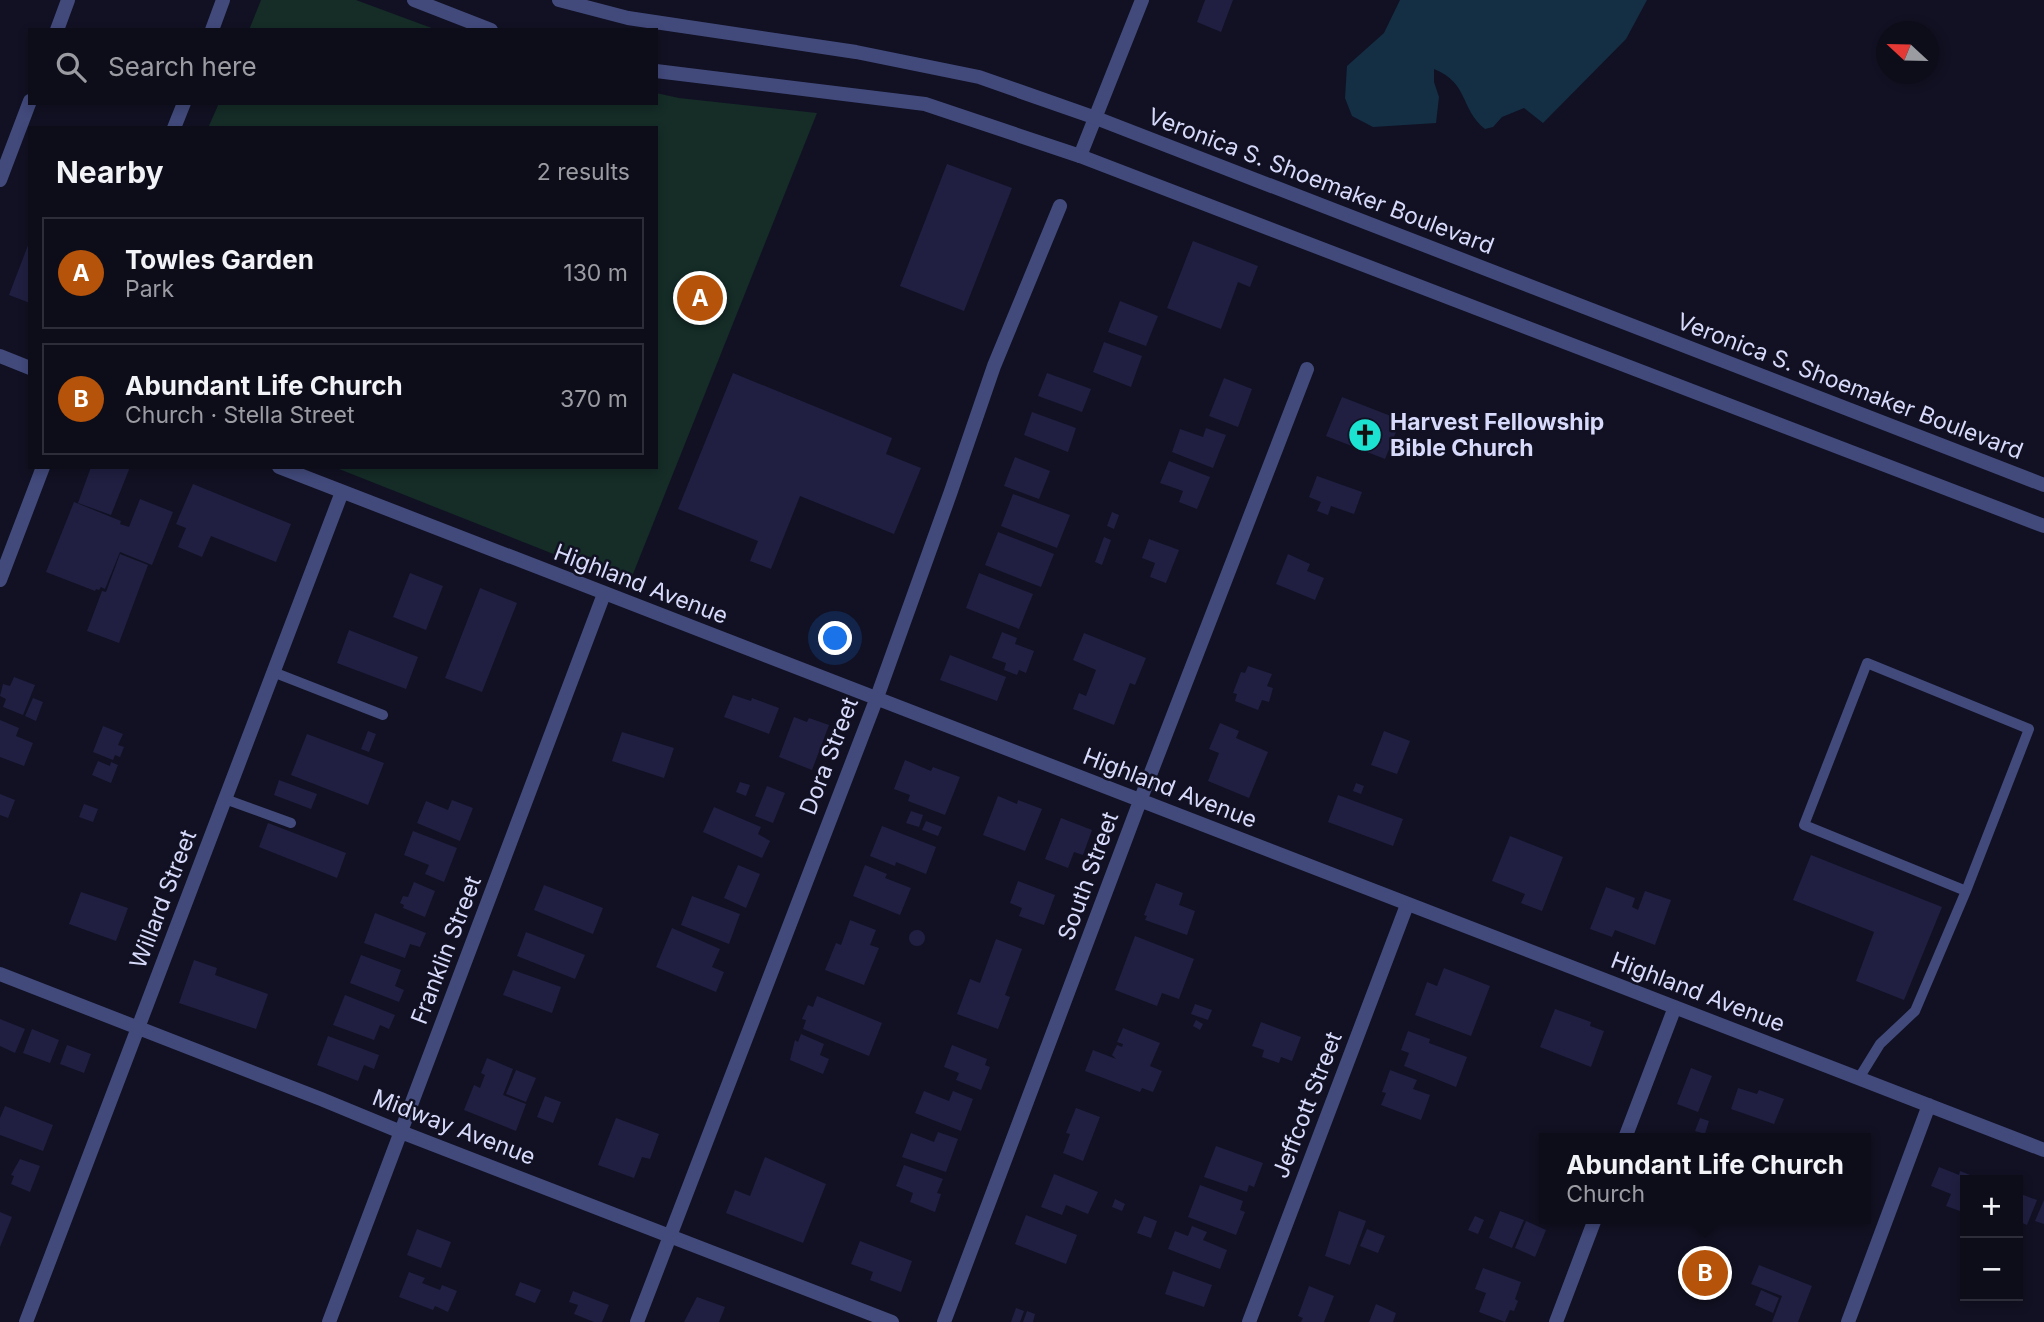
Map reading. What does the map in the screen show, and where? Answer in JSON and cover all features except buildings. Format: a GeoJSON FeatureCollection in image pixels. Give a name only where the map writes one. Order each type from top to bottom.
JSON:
{"type":"FeatureCollection","features":[{"type":"Feature","properties":{"kind":"street"},"geometry":{"type":"LineString","coordinates":[[58,28],[68,0]]}},
{"type":"Feature","properties":{"kind":"street"},"geometry":{"type":"LineString","coordinates":[[213,28],[223,0]]}},
{"type":"Feature","properties":{"kind":"street"},"geometry":{"type":"LineString","coordinates":[[415,0],[486,28]]}},
{"type":"Feature","properties":{"kind":"street","name":"Veronica S. Shoemaker Boulevard"},"geometry":{"type":"LineString","coordinates":[[559,0],[628,18],[856,52],[979,77],[1096,118],[2044,485]]}},
{"type":"Feature","properties":{"kind":"street"},"geometry":{"type":"LineString","coordinates":[[1080,156],[1142,0]]}},
{"type":"Feature","properties":{"kind":"street"},"geometry":{"type":"LineString","coordinates":[[658,72],[925,104],[1080,156],[2044,526]]}},
{"type":"Feature","properties":{"kind":"street"},"geometry":{"type":"LineString","coordinates":[[0,180],[28,105]]}},
{"type":"Feature","properties":{"kind":"street"},"geometry":{"type":"LineString","coordinates":[[175,126],[183,105]]}},
{"type":"Feature","properties":{"kind":"street","name":"Dora Street"},"geometry":{"type":"LineString","coordinates":[[636,1322],[876,699],[994,366],[1060,205]]}},
{"type":"Feature","properties":{"kind":"street"},"geometry":{"type":"LineString","coordinates":[[0,356],[28,367]]}},
{"type":"Feature","properties":{"kind":"street","name":"South Street"},"geometry":{"type":"LineString","coordinates":[[944,1322],[1140,801],[1307,369]]}},
{"type":"Feature","properties":{"kind":"street"},"geometry":{"type":"LineString","coordinates":[[0,580],[42,469]]}},
{"type":"Feature","properties":{"kind":"street","name":"Highland Avenue"},"geometry":{"type":"LineString","coordinates":[[284,469],[2044,1150]]}},
{"type":"Feature","properties":{"kind":"street","name":"Willard Street"},"geometry":{"type":"LineString","coordinates":[[26,1322],[342,492]]}},
{"type":"Feature","properties":{"kind":"street","name":"Franklin Street"},"geometry":{"type":"LineString","coordinates":[[329,1322],[604,594]]}},
{"type":"Feature","properties":{"kind":"street","name":"Jeffcott Street"},"geometry":{"type":"LineString","coordinates":[[1249,1322],[1407,905]]}},
{"type":"Feature","properties":{"kind":"street","name":"Midway Avenue"},"geometry":{"type":"LineString","coordinates":[[0,974],[892,1322]]}},
{"type":"Feature","properties":{"kind":"street"},"geometry":{"type":"LineString","coordinates":[[1627,1133],[1675,1007]]}},
{"type":"Feature","properties":{"kind":"street"},"geometry":{"type":"LineString","coordinates":[[1848,1322],[1929,1105]]}},
{"type":"Feature","properties":{"kind":"street"},"geometry":{"type":"LineString","coordinates":[[1556,1322],[1593,1224]]}},
{"type":"Feature","properties":{"kind":"lane"},"geometry":{"type":"LineString","coordinates":[[1859,1078],[1880,1044],[1915,1011],[1966,891],[2029,729],[1867,663],[1804,824],[1966,891]]}},
{"type":"Feature","properties":{"kind":"lane"},"geometry":{"type":"LineString","coordinates":[[273,672],[383,715]]}},
{"type":"Feature","properties":{"kind":"lane"},"geometry":{"type":"LineString","coordinates":[[225,799],[291,823]]}},
{"type":"Feature","properties":{"kind":"green space"},"geometry":{"type":"Polygon","coordinates":[[[261,0],[356,0],[432,28],[250,28],[261,0]]]}},
{"type":"Feature","properties":{"kind":"green space"},"geometry":{"type":"Polygon","coordinates":[[[658,93],[817,113],[629,584],[339,469],[658,469],[658,126],[209,126],[218,105],[658,105],[658,93]]]}},
{"type":"Feature","properties":{"kind":"water"},"geometry":{"type":"Polygon","coordinates":[[[1400,0],[1647,0],[1626,39],[1543,123],[1524,108],[1502,117],[1493,127],[1485,129],[1471,113],[1453,81],[1434,69],[1434,82],[1439,97],[1436,123],[1373,127],[1352,116],[1345,98],[1347,66],[1384,33],[1400,0]]]}},
{"type":"Feature","properties":{"kind":"place","name":"Towles Garden"},"geometry":{"type":"Point","coordinates":[700,298]}},
{"type":"Feature","properties":{"kind":"place","name":"Harvest Fellowship Bible Church"},"geometry":{"type":"Point","coordinates":[1365,435]}},
{"type":"Feature","properties":{"kind":"place","name":"Abundant Life Church"},"geometry":{"type":"Point","coordinates":[1705,1273]}}]}
